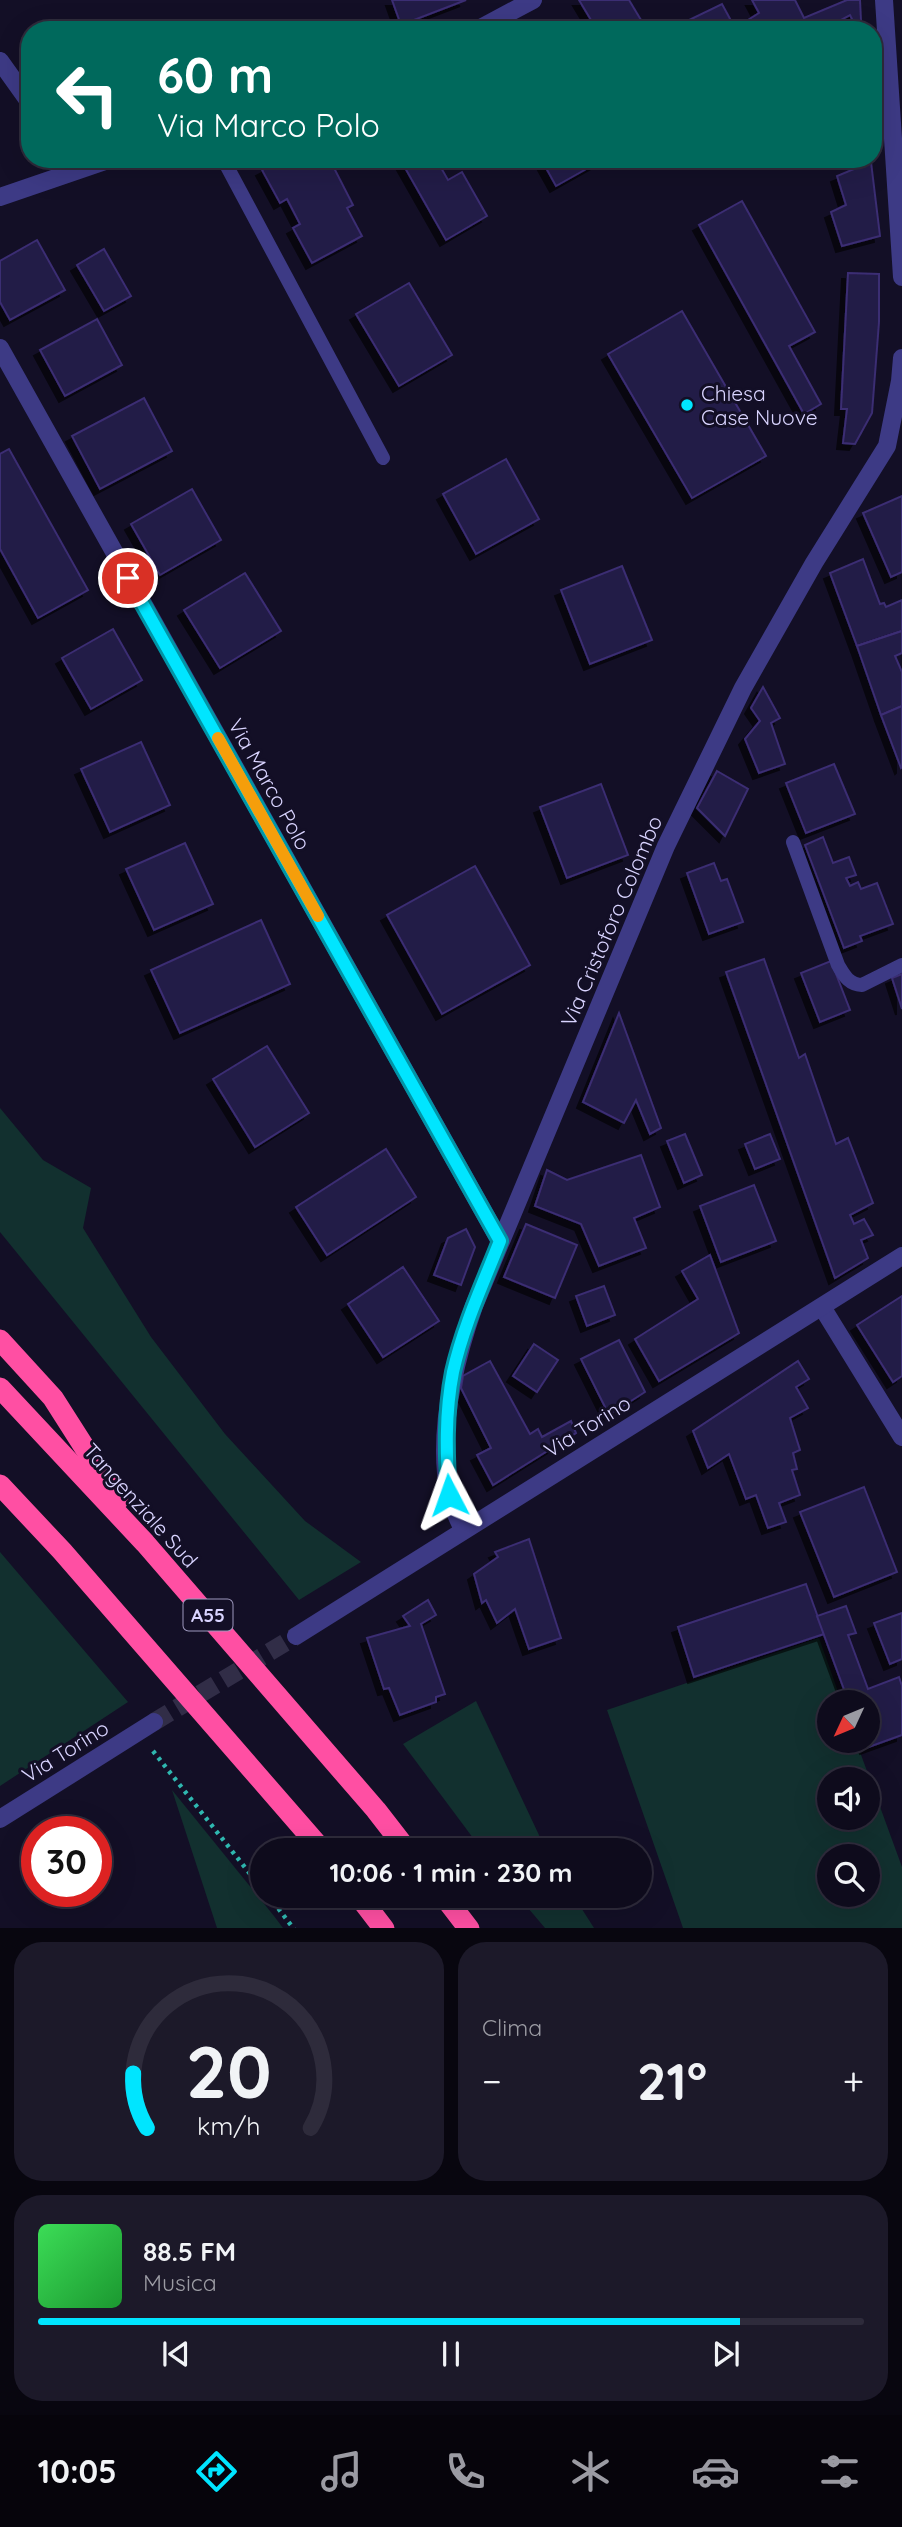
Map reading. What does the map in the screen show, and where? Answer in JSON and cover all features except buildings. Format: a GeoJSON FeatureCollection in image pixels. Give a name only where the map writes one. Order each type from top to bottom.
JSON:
{"type":"FeatureCollection","features":[{"type":"Feature","properties":{"kind":"highway"},"geometry":{"type":"LineString","coordinates":[[0,1340],[53,1398],[145,1543]]}},
{"type":"Feature","properties":{"kind":"highway","name":"Tangenziale Sud"},"geometry":{"type":"LineString","coordinates":[[0,1388],[145,1543],[398,1838]]}},
{"type":"Feature","properties":{"kind":"highway"},"geometry":{"type":"LineString","coordinates":[[0,1485],[62,1551],[312,1838]]}},
{"type":"Feature","properties":{"kind":"highway"},"geometry":{"type":"LineString","coordinates":[[368,1908],[384,1928]]}},
{"type":"Feature","properties":{"kind":"highway"},"geometry":{"type":"LineString","coordinates":[[453,1908],[469,1928]]}},
{"type":"Feature","properties":{"kind":"street"},"geometry":{"type":"LineString","coordinates":[[488,21],[504,8],[533,0]]}},
{"type":"Feature","properties":{"kind":"street"},"geometry":{"type":"LineString","coordinates":[[884,0],[902,277]]}},
{"type":"Feature","properties":{"kind":"street"},"geometry":{"type":"LineString","coordinates":[[0,61],[21,90]]}},
{"type":"Feature","properties":{"kind":"street"},"geometry":{"type":"LineString","coordinates":[[0,197],[66,168]]}},
{"type":"Feature","properties":{"kind":"street","name":"Via Marco Polo"},"geometry":{"type":"LineString","coordinates":[[0,348],[500,1241]]}},
{"type":"Feature","properties":{"kind":"street","name":"Via Cristoforo Colombo"},"geometry":{"type":"LineString","coordinates":[[463,1530],[449,1495],[447,1429],[453,1374],[474,1306],[666,846],[743,688],[814,563],[887,446],[902,358]]}},
{"type":"Feature","properties":{"kind":"street","name":"Via Torino"},"geometry":{"type":"LineString","coordinates":[[296,1636],[902,1256]]}},
{"type":"Feature","properties":{"kind":"street"},"geometry":{"type":"LineString","coordinates":[[822,1307],[902,1437]]}},
{"type":"Feature","properties":{"kind":"street","name":"Via Torino"},"geometry":{"type":"LineString","coordinates":[[0,1819],[155,1722]]}},
{"type":"Feature","properties":{"kind":"lane"},"geometry":{"type":"LineString","coordinates":[[228,168],[383,458]]}},
{"type":"Feature","properties":{"kind":"lane"},"geometry":{"type":"LineString","coordinates":[[793,842],[838,965],[847,979],[854,985],[862,985],[902,965]]}},
{"type":"Feature","properties":{"kind":"path"},"geometry":{"type":"LineString","coordinates":[[132,1735],[158,1755],[250,1874]]}},
{"type":"Feature","properties":{"kind":"path"},"geometry":{"type":"LineString","coordinates":[[278,1908],[294,1928]]}},
{"type":"Feature","properties":{"kind":"green space"},"geometry":{"type":"Polygon","coordinates":[[[0,1108],[43,1160],[91,1188],[83,1228],[151,1337],[225,1434],[305,1521],[361,1562],[299,1600],[0,1232],[0,1108]]]}},
{"type":"Feature","properties":{"kind":"green space"},"geometry":{"type":"Polygon","coordinates":[[[0,1552],[128,1702],[0,1786],[0,1552]]]}},
{"type":"Feature","properties":{"kind":"green space"},"geometry":{"type":"Polygon","coordinates":[[[819,1638],[837,1690],[817,1690],[817,1754],[861,1754],[865,1767],[817,1767],[817,1830],[880,1830],[880,1807],[902,1867],[902,1928],[683,1928],[607,1710],[819,1638]]]}},
{"type":"Feature","properties":{"kind":"green space"},"geometry":{"type":"Polygon","coordinates":[[[476,1701],[540,1838],[473,1838],[403,1744],[476,1701]]]}},
{"type":"Feature","properties":{"kind":"green space"},"geometry":{"type":"Polygon","coordinates":[[[172,1790],[250,1886],[250,1908],[268,1908],[283,1928],[217,1928],[172,1790]]]}},
{"type":"Feature","properties":{"kind":"green space"},"geometry":{"type":"Polygon","coordinates":[[[528,1908],[581,1908],[594,1928],[545,1928],[528,1908]]]}},
{"type":"Feature","properties":{"kind":"tunnel"},"geometry":{"type":"LineString","coordinates":[[154,1722],[296,1636]]}},
{"type":"Feature","properties":{"kind":"slow traffic"},"geometry":{"type":"LineString","coordinates":[[218,738],[318,916]]}},
{"type":"Feature","properties":{"kind":"place","name":"Chiesa Case Nuove"},"geometry":{"type":"Point","coordinates":[687,405]}},
{"type":"Feature","properties":{"kind":"route"},"geometry":{"type":"LineString","coordinates":[[128,578],[500,1241],[474,1306],[453,1374],[446,1457],[449,1495]]}}]}
